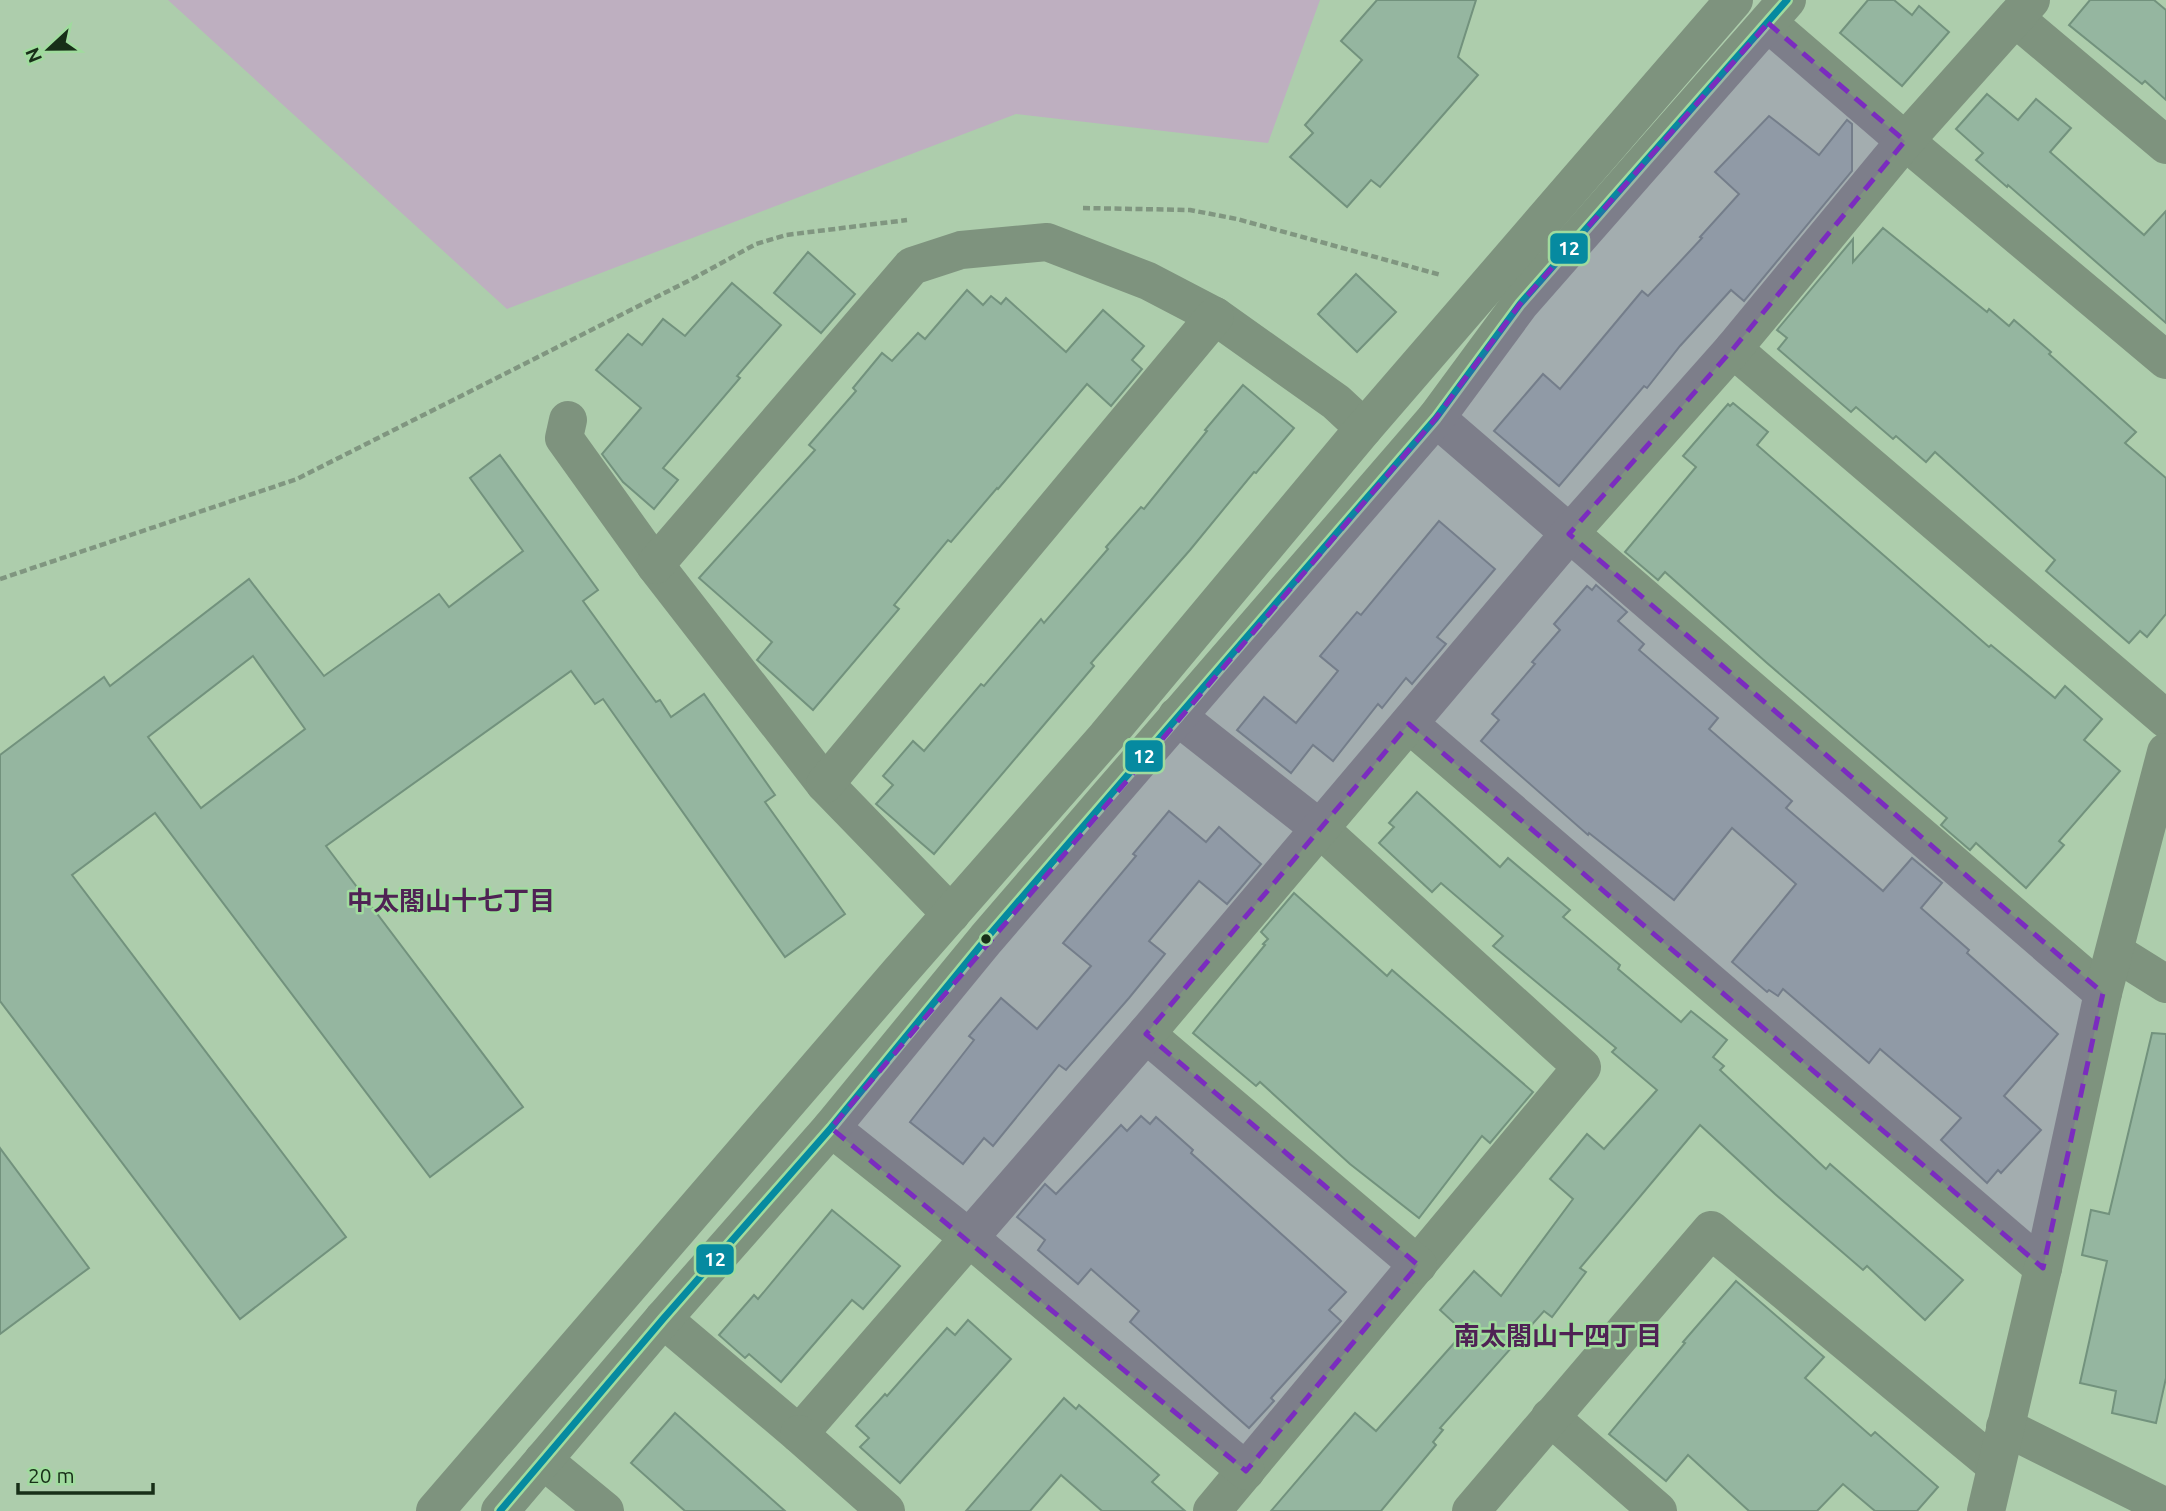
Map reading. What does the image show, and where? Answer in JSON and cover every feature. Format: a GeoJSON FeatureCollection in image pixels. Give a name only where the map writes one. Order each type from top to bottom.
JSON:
{"type":"FeatureCollection","features":[{"type":"Feature","properties":{"kind":"street"},"geometry":{"type":"LineString","coordinates":[[435,1511],[1106,737],[1364,428],[1734,0]]}},
{"type":"Feature","properties":{"kind":"street"},"geometry":{"type":"LineString","coordinates":[[799,1434],[1146,1034],[1569,534],[1733,349],[1905,141],[2023,9],[2166,145]]}},
{"type":"Feature","properties":{"kind":"street"},"geometry":{"type":"LineString","coordinates":[[500,1511],[663,1319],[831,1128],[986,939],[1436,418],[1520,304],[1777,11],[1905,141],[2166,360]]}},
{"type":"Feature","properties":{"kind":"street"},"geometry":{"type":"LineString","coordinates":[[655,565],[912,267],[961,250],[1048,242],[1148,281],[1215,316],[1336,402],[1364,428]]}},
{"type":"Feature","properties":{"kind":"street"},"geometry":{"type":"LineString","coordinates":[[825,784],[1215,316]]}},
{"type":"Feature","properties":{"kind":"street"},"geometry":{"type":"LineString","coordinates":[[1733,349],[2166,719]]}},
{"type":"Feature","properties":{"kind":"street"},"geometry":{"type":"LineString","coordinates":[[1436,418],[2103,993]]}},
{"type":"Feature","properties":{"kind":"street"},"geometry":{"type":"LineString","coordinates":[[568,420],[564,438],[655,565],[825,784],[951,914]]}},
{"type":"Feature","properties":{"kind":"street"},"geometry":{"type":"LineString","coordinates":[[1177,716],[1320,828],[1583,1067],[1212,1511]]}},
{"type":"Feature","properties":{"kind":"street"},"geometry":{"type":"LineString","coordinates":[[1409,724],[2043,1268]]}},
{"type":"Feature","properties":{"kind":"street"},"geometry":{"type":"LineString","coordinates":[[1986,1511],[2103,993],[2166,752]]}},
{"type":"Feature","properties":{"kind":"street"},"geometry":{"type":"LineString","coordinates":[[2115,952],[2166,984]]}},
{"type":"Feature","properties":{"kind":"street"},"geometry":{"type":"LineString","coordinates":[[1146,1034],[1418,1265]]}},
{"type":"Feature","properties":{"kind":"street"},"geometry":{"type":"LineString","coordinates":[[831,1128],[968,1237],[1246,1471]]}},
{"type":"Feature","properties":{"kind":"street"},"geometry":{"type":"LineString","coordinates":[[1471,1511],[1711,1230],[1996,1466]]}},
{"type":"Feature","properties":{"kind":"street"},"geometry":{"type":"LineString","coordinates":[[663,1319],[886,1511]]}},
{"type":"Feature","properties":{"kind":"street"},"geometry":{"type":"LineString","coordinates":[[1550,1417],[1658,1511]]}},
{"type":"Feature","properties":{"kind":"street"},"geometry":{"type":"LineString","coordinates":[[2005,1427],[2166,1507]]}},
{"type":"Feature","properties":{"kind":"street"},"geometry":{"type":"LineString","coordinates":[[543,1460],[605,1511]]}},
{"type":"Feature","properties":{"kind":"path"},"geometry":{"type":"LineString","coordinates":[[1080,208],[1190,210],[1237,219],[1444,276],[1484,291]]}},
{"type":"Feature","properties":{"kind":"path"},"geometry":{"type":"LineString","coordinates":[[0,579],[297,479],[694,278],[755,244],[786,234],[914,219]]}},
{"type":"Feature","properties":{"kind":"highlighted area"},"geometry":{"type":"Polygon","coordinates":[[[1768,23],[1905,141],[1733,349],[1569,534],[2103,993],[2043,1268],[1409,724],[1146,1034],[1418,1265],[1246,1471],[831,1128],[1436,418],[1520,304],[1768,23]]]}},
{"type":"Feature","properties":{"kind":"shaded area"},"geometry":{"type":"Polygon","coordinates":[[[168,0],[1320,0],[1268,143],[1016,114],[507,309],[168,0]]]}},
{"type":"Feature","properties":{"kind":"building"},"geometry":{"type":"Polygon","coordinates":[[[1377,0],[1476,0],[1458,57],[1478,75],[1380,187],[1371,180],[1347,207],[1290,157],[1313,133],[1305,125],[1362,60],[1341,41],[1377,0]]]}},
{"type":"Feature","properties":{"kind":"building"},"geometry":{"type":"Polygon","coordinates":[[[1868,0],[1894,0],[1912,15],[1919,6],[1949,32],[1902,86],[1840,33],[1868,0]]]}},
{"type":"Feature","properties":{"kind":"building"},"geometry":{"type":"Polygon","coordinates":[[[2090,0],[2154,0],[2166,10],[2166,100],[2145,81],[2142,84],[2069,25],[2090,0]]]}},
{"type":"Feature","properties":{"kind":"building"},"geometry":{"type":"Polygon","coordinates":[[[1987,94],[2018,120],[2036,99],[2071,128],[2050,152],[2144,235],[2166,211],[2166,323],[1976,160],[1983,153],[1956,129],[1987,94]]]}},
{"type":"Feature","properties":{"kind":"building"},"geometry":{"type":"Polygon","coordinates":[[[1769,116],[1819,155],[1847,120],[1852,124],[1852,171],[1744,301],[1731,290],[1559,486],[1494,431],[1543,374],[1560,389],[1642,291],[1648,296],[1702,238],[1700,237],[1739,194],[1715,172],[1769,116]]]}},
{"type":"Feature","properties":{"kind":"building"},"geometry":{"type":"Polygon","coordinates":[[[1883,228],[1987,312],[1989,309],[2009,326],[2014,320],[2051,352],[2049,354],[2136,432],[2125,443],[2166,478],[2166,614],[2147,637],[2140,631],[2129,643],[2046,571],[2055,560],[1935,452],[1926,462],[1896,436],[1893,439],[1856,407],[1851,412],[1778,349],[1787,338],[1777,330],[1853,239],[1853,262],[1883,228]]]}},
{"type":"Feature","properties":{"kind":"building"},"geometry":{"type":"Polygon","coordinates":[[[808,252],[855,294],[821,333],[774,293],[808,252]]]}},
{"type":"Feature","properties":{"kind":"building"},"geometry":{"type":"Polygon","coordinates":[[[1356,274],[1396,312],[1357,352],[1318,314],[1356,274]]]}},
{"type":"Feature","properties":{"kind":"building"},"geometry":{"type":"Polygon","coordinates":[[[732,283],[781,325],[737,376],[740,378],[663,468],[678,480],[654,509],[623,482],[602,454],[641,408],[596,370],[628,334],[642,345],[663,319],[685,336],[732,283]]]}},
{"type":"Feature","properties":{"kind":"building"},"geometry":{"type":"Polygon","coordinates":[[[967,290],[983,305],[991,296],[1001,304],[1006,298],[1066,352],[1103,310],[1144,346],[1132,360],[1142,369],[1111,406],[1087,384],[951,542],[948,540],[894,605],[899,609],[813,710],[757,660],[772,642],[699,578],[815,450],[809,445],[856,391],[853,388],[882,353],[892,361],[918,333],[925,339],[967,290]]]}},
{"type":"Feature","properties":{"kind":"building"},"geometry":{"type":"Polygon","coordinates":[[[1243,385],[1294,428],[1091,663],[1094,666],[934,854],[876,804],[893,785],[883,776],[913,741],[924,751],[1041,619],[1044,623],[1141,507],[1144,509],[1243,385]]]}},
{"type":"Feature","properties":{"kind":"building"},"geometry":{"type":"Polygon","coordinates":[[[1733,403],[1768,432],[1757,445],[1989,647],[1991,645],[2055,698],[2065,686],[2102,719],[2084,740],[2120,771],[2059,841],[2064,845],[2026,888],[1976,843],[1970,850],[1941,825],[1947,818],[1665,572],[1658,580],[1625,552],[1696,467],[1683,456],[1728,404],[1730,406],[1733,403]]]}},
{"type":"Feature","properties":{"kind":"building"},"geometry":{"type":"Polygon","coordinates":[[[500,455],[598,590],[583,601],[656,702],[660,700],[671,717],[704,694],[775,795],[765,802],[845,914],[785,957],[603,699],[595,704],[571,671],[326,846],[523,1107],[430,1177],[155,813],[72,875],[346,1237],[240,1319],[0,1001],[0,755],[104,677],[110,686],[249,579],[324,676],[439,594],[449,607],[523,551],[470,478],[500,455]],[[253,656],[148,737],[201,808],[305,729],[253,656]]]}},
{"type":"Feature","properties":{"kind":"building"},"geometry":{"type":"Polygon","coordinates":[[[1439,521],[1495,569],[1437,637],[1446,644],[1412,684],[1406,678],[1382,708],[1378,704],[1333,761],[1313,745],[1291,773],[1237,730],[1264,697],[1296,723],[1338,671],[1320,656],[1357,612],[1361,615],[1439,521]]]}},
{"type":"Feature","properties":{"kind":"building"},"geometry":{"type":"Polygon","coordinates":[[[1596,585],[1627,612],[1618,621],[1644,644],[1639,650],[1718,718],[1709,729],[1792,801],[1786,808],[1883,891],[1912,858],[1942,883],[1921,908],[2058,1034],[2004,1096],[2041,1130],[2001,1173],[1998,1170],[1987,1183],[1941,1140],[1961,1118],[1880,1049],[1869,1063],[1783,989],[1778,996],[1769,990],[1767,992],[1732,962],[1796,884],[1732,828],[1674,900],[1589,833],[1588,835],[1481,741],[1499,720],[1492,714],[1560,630],[1554,624],[1587,586],[1592,590],[1596,585]]]}},
{"type":"Feature","properties":{"kind":"building"},"geometry":{"type":"Polygon","coordinates":[[[1417,792],[1500,867],[1508,858],[1570,910],[1563,917],[1620,965],[1618,969],[1681,1022],[1691,1011],[1727,1040],[1713,1057],[1724,1066],[1720,1070],[1826,1169],[1830,1164],[1963,1280],[1925,1320],[1867,1266],[1863,1270],[1775,1194],[1700,1125],[1580,1268],[1586,1272],[1552,1317],[1544,1311],[1440,1428],[1443,1430],[1433,1442],[1436,1445],[1381,1511],[1271,1511],[1355,1413],[1376,1431],[1464,1332],[1440,1310],[1474,1271],[1501,1296],[1573,1199],[1550,1179],[1587,1134],[1604,1149],[1657,1090],[1612,1052],[1616,1048],[1493,946],[1503,936],[1441,883],[1432,892],[1379,843],[1394,827],[1389,823],[1417,792]]]}},
{"type":"Feature","properties":{"kind":"building"},"geometry":{"type":"Polygon","coordinates":[[[1169,811],[1206,842],[1219,827],[1261,864],[1227,904],[1199,881],[1149,941],[1165,954],[1129,998],[1066,1070],[1059,1065],[993,1146],[984,1138],[963,1164],[910,1122],[974,1040],[969,1036],[1001,998],[1037,1029],[1091,966],[1063,943],[1136,856],[1133,854],[1169,811]]]}},
{"type":"Feature","properties":{"kind":"building"},"geometry":{"type":"Polygon","coordinates":[[[1294,893],[1387,976],[1392,970],[1533,1092],[1490,1143],[1482,1136],[1419,1218],[1350,1164],[1260,1082],[1256,1086],[1193,1033],[1265,945],[1263,944],[1268,939],[1261,932],[1294,893]]]}},
{"type":"Feature","properties":{"kind":"building"},"geometry":{"type":"Polygon","coordinates":[[[2152,1033],[2166,1034],[2166,1378],[2156,1423],[2112,1413],[2116,1391],[2080,1383],[2107,1261],[2082,1255],[2091,1210],[2109,1214],[2152,1033]]]}},
{"type":"Feature","properties":{"kind":"building"},"geometry":{"type":"Polygon","coordinates":[[[1141,1116],[1150,1124],[1156,1117],[1193,1150],[1191,1153],[1346,1292],[1329,1310],[1341,1321],[1271,1398],[1274,1401],[1249,1428],[1130,1322],[1139,1311],[1091,1269],[1078,1284],[1038,1250],[1045,1240],[1017,1217],[1045,1184],[1056,1194],[1121,1125],[1127,1131],[1141,1116]]]}},
{"type":"Feature","properties":{"kind":"building"},"geometry":{"type":"Polygon","coordinates":[[[0,1148],[89,1268],[0,1334],[0,1148]]]}},
{"type":"Feature","properties":{"kind":"building"},"geometry":{"type":"Polygon","coordinates":[[[832,1210],[900,1266],[863,1309],[852,1300],[781,1382],[749,1354],[745,1358],[719,1335],[754,1295],[758,1299],[832,1210]]]}},
{"type":"Feature","properties":{"kind":"building"},"geometry":{"type":"Polygon","coordinates":[[[1736,1281],[1824,1357],[1805,1378],[1871,1436],[1875,1432],[1938,1487],[1917,1511],[1875,1511],[1843,1484],[1817,1511],[1749,1511],[1688,1455],[1666,1481],[1609,1434],[1736,1281]]]}},
{"type":"Feature","properties":{"kind":"building"},"geometry":{"type":"Polygon","coordinates":[[[968,1320],[1011,1359],[900,1483],[860,1447],[869,1438],[856,1426],[885,1394],[887,1396],[947,1328],[955,1335],[968,1320]]]}},
{"type":"Feature","properties":{"kind":"building"},"geometry":{"type":"Polygon","coordinates":[[[1064,1398],[1076,1409],[1079,1405],[1159,1475],[1152,1482],[1185,1511],[1102,1511],[1061,1475],[1030,1511],[966,1511],[1064,1398]]]}},
{"type":"Feature","properties":{"kind":"building"},"geometry":{"type":"Polygon","coordinates":[[[675,1413],[785,1511],[685,1511],[631,1463],[675,1413]]]}},
{"type":"Feature","properties":{"kind":"transit line","name":"12"},"geometry":{"type":"LineString","coordinates":[[500,1511],[663,1319],[831,1128],[986,939],[1436,418],[1520,304],[1787,0]]}},
{"type":"Feature","properties":{"kind":"district","name":"中太閤山十七丁目"},"geometry":{"type":"Point","coordinates":[451,900]}},
{"type":"Feature","properties":{"kind":"district","name":"南太閤山十四丁目"},"geometry":{"type":"Point","coordinates":[1558,1335]}}]}
